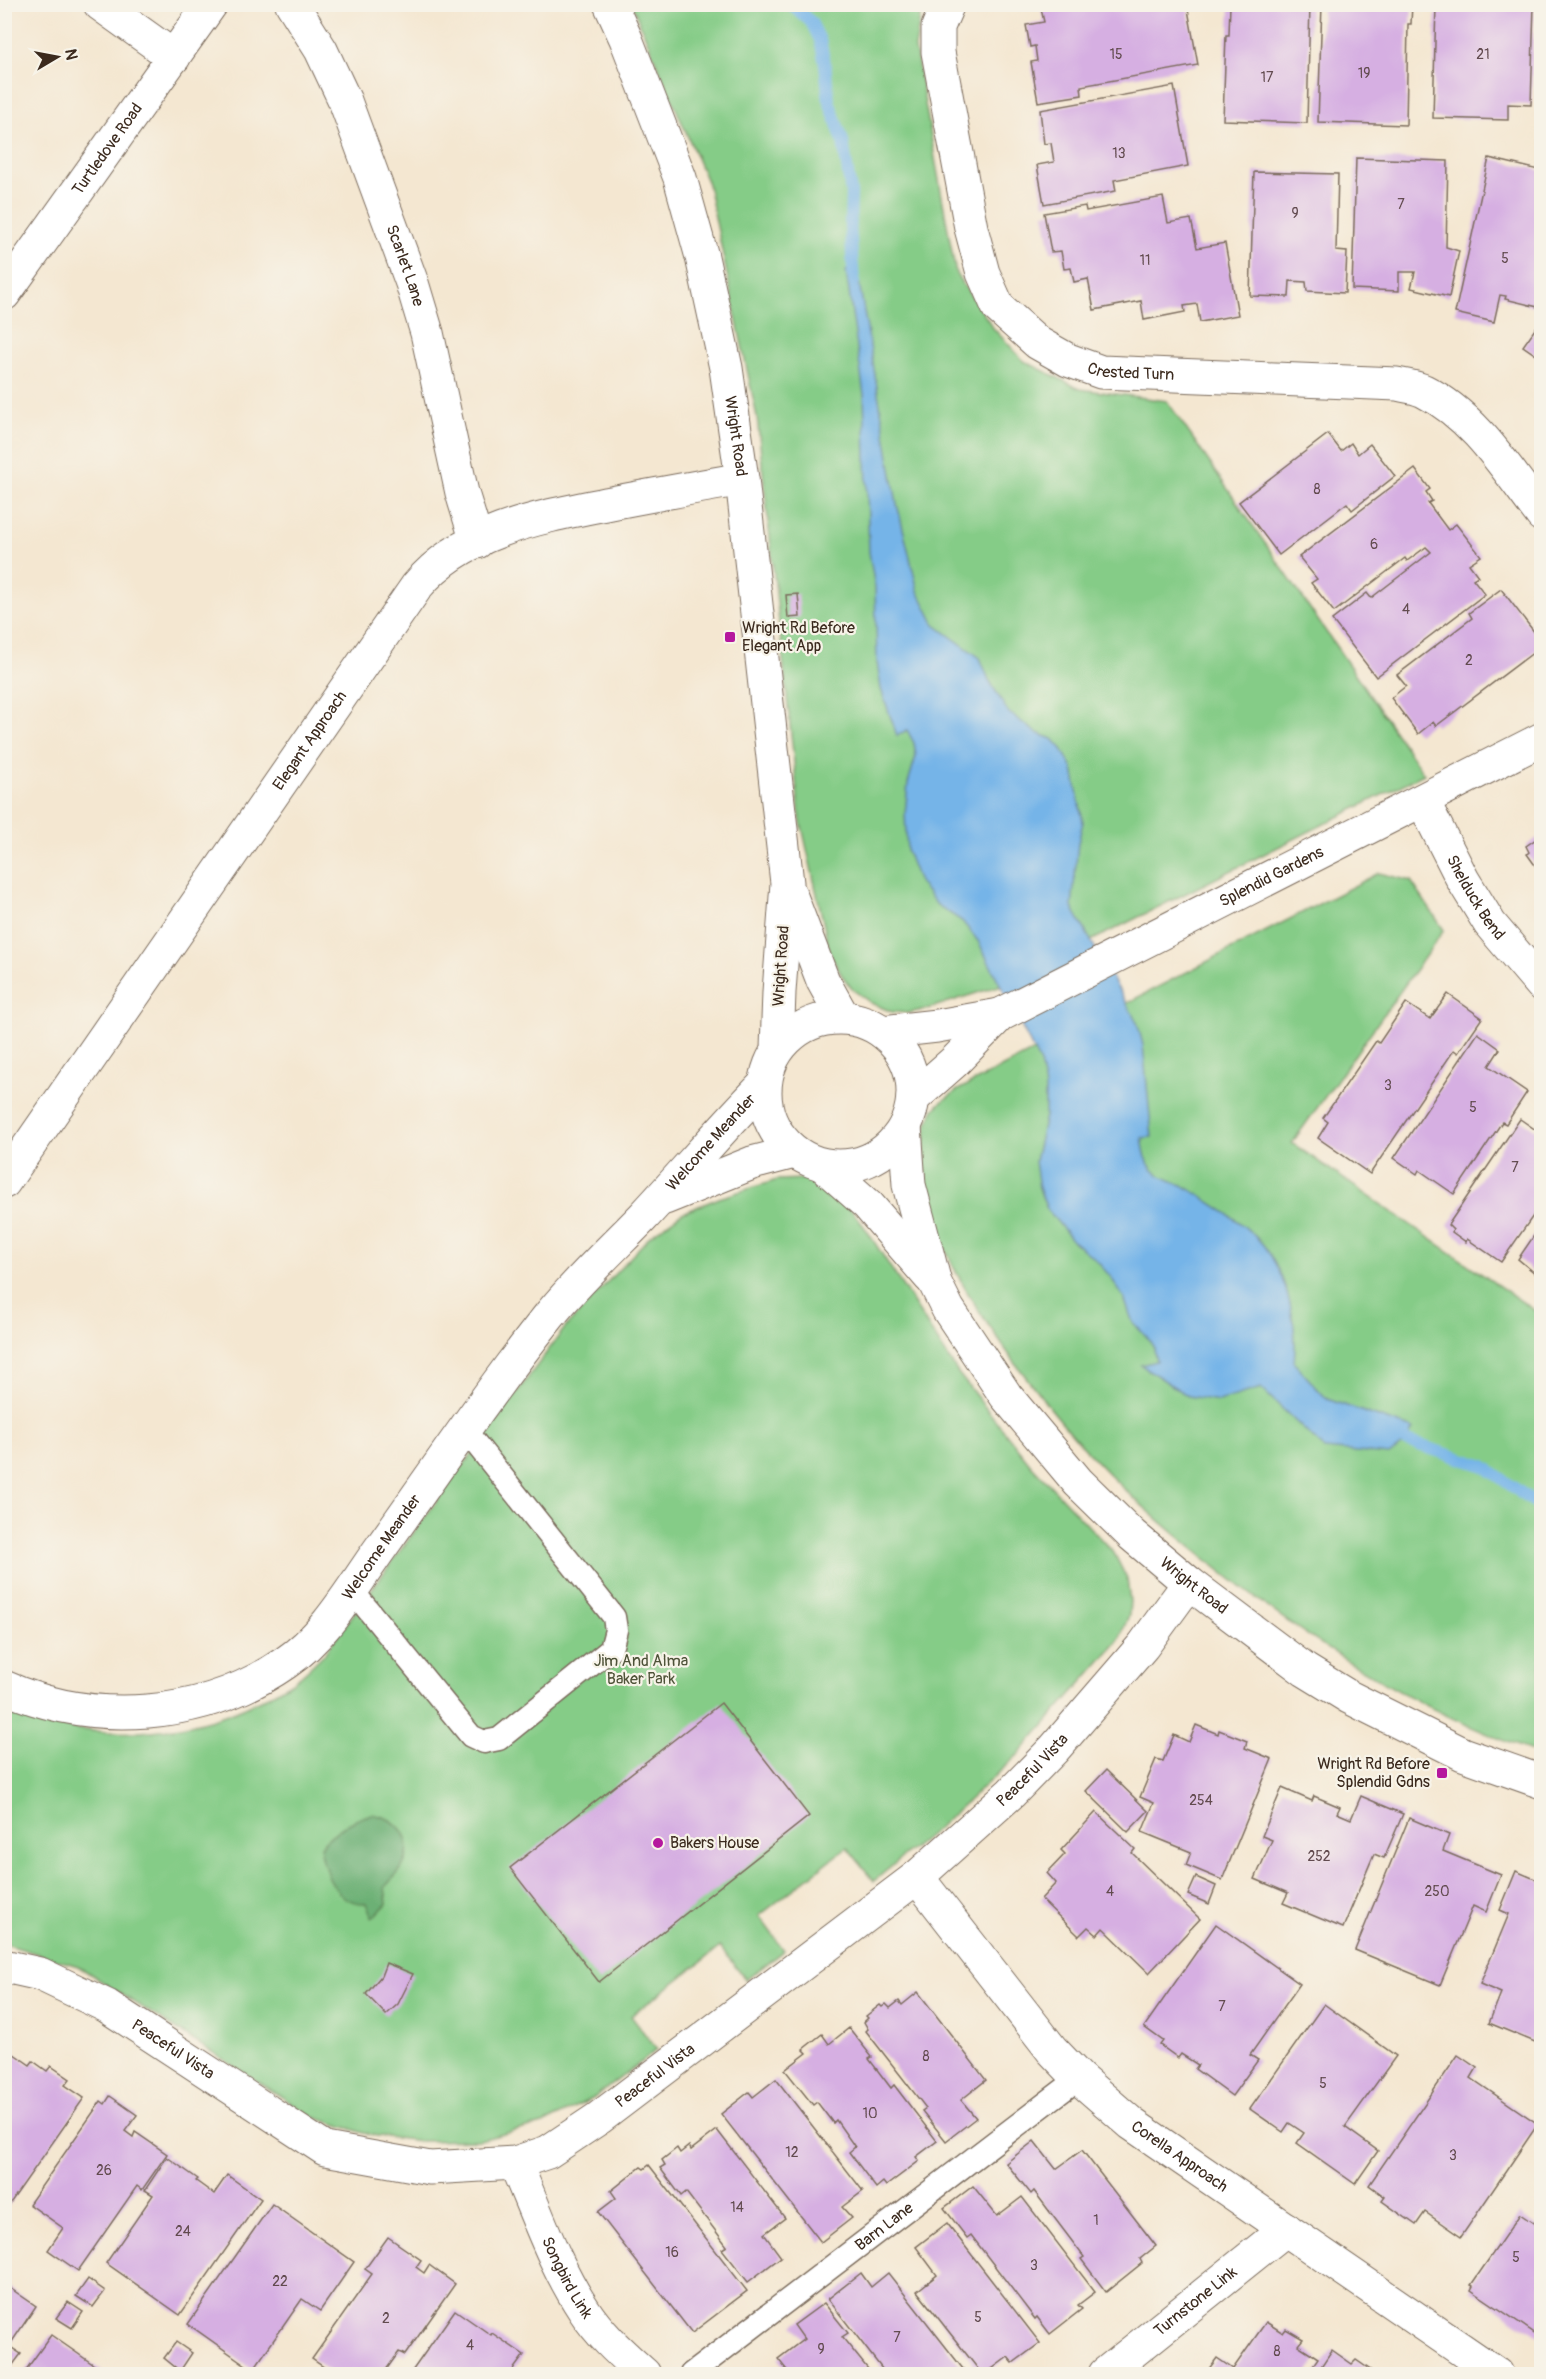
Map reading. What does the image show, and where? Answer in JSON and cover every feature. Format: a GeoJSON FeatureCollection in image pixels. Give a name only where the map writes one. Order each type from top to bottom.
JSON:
{"type":"FeatureCollection","features":[{"type":"Feature","properties":{"kind":"street"},"geometry":{"type":"LineString","coordinates":[[100,4],[174,57]]}},
{"type":"Feature","properties":{"kind":"street","name":"Turtledove Road"},"geometry":{"type":"LineString","coordinates":[[4,294],[211,4]]}},
{"type":"Feature","properties":{"kind":"street","name":"Scarlet Lane"},"geometry":{"type":"LineString","coordinates":[[292,4],[321,50],[345,101],[411,283],[427,333],[462,494],[477,542]]}},
{"type":"Feature","properties":{"kind":"street","name":"Wright Road"},"geometry":{"type":"LineString","coordinates":[[609,4],[626,39],[669,148],[702,257],[726,368],[742,479],[787,884],[777,1049]]}},
{"type":"Feature","properties":{"kind":"street","name":"Crested Turn"},"geometry":{"type":"LineString","coordinates":[[948,4],[938,27],[938,52],[971,228],[982,273],[998,307],[1038,343],[1068,360],[1101,372],[1397,384],[1422,390],[1452,408],[1470,424],[1542,515]]}},
{"type":"Feature","properties":{"kind":"street","name":"Elegant Approach"},"geometry":{"type":"LineString","coordinates":[[4,1182],[430,570],[477,542],[518,524],[558,514],[742,479]]}},
{"type":"Feature","properties":{"kind":"street","name":"Splendid Gardens"},"geometry":{"type":"LineString","coordinates":[[883,1032],[937,1026],[1000,1015],[1542,740]]}},
{"type":"Feature","properties":{"kind":"street","name":"Shelduck Bend"},"geometry":{"type":"LineString","coordinates":[[1423,801],[1463,880],[1490,924],[1542,985]]}},
{"type":"Feature","properties":{"kind":"street","name":"Wright Road"},"geometry":{"type":"LineString","coordinates":[[787,884],[823,981],[843,1017]]}},
{"type":"Feature","properties":{"kind":"street","name":"Splendid Gardens"},"geometry":{"type":"LineString","coordinates":[[909,1112],[1000,1015]]}},
{"type":"Feature","properties":{"kind":"street"},"geometry":{"type":"LineString","coordinates":[[843,1017],[865,1022],[883,1032],[900,1050],[911,1072],[909,1112],[886,1149],[868,1161],[846,1167],[824,1165],[794,1152],[777,1134],[766,1111],[764,1086],[768,1066],[777,1049],[795,1031],[818,1020],[843,1017]]}},
{"type":"Feature","properties":{"kind":"street","name":"Welcome Meander"},"geometry":{"type":"LineString","coordinates":[[4,1687],[24,1696],[55,1705],[110,1713],[137,1712],[195,1705],[255,1681],[288,1662],[322,1630],[550,1315],[764,1086]]}},
{"type":"Feature","properties":{"kind":"street","name":"Wright Road"},"geometry":{"type":"LineString","coordinates":[[909,1112],[909,1185],[935,1283],[948,1309],[1006,1396],[1078,1482],[1132,1535],[1189,1583],[1305,1670],[1349,1697],[1463,1754],[1542,1782]]}},
{"type":"Feature","properties":{"kind":"street","name":"Welcome Meander"},"geometry":{"type":"LineString","coordinates":[[658,1201],[752,1163],[794,1152]]}},
{"type":"Feature","properties":{"kind":"street","name":"Wright Road"},"geometry":{"type":"LineString","coordinates":[[824,1165],[868,1205],[935,1283]]}},
{"type":"Feature","properties":{"kind":"street","name":"Peaceful Vista"},"geometry":{"type":"LineString","coordinates":[[4,1966],[40,1974],[107,2006],[325,2150],[430,2168],[515,2163],[548,2152],[599,2118],[917,1877],[1011,1793],[1054,1749],[1143,1646],[1189,1583]]}},
{"type":"Feature","properties":{"kind":"street","name":"Corella Approach"},"geometry":{"type":"LineString","coordinates":[[917,1877],[1052,2050],[1079,2078],[1132,2124],[1497,2374]]}},
{"type":"Feature","properties":{"kind":"street","name":"Songbird Link"},"geometry":{"type":"LineString","coordinates":[[515,2163],[564,2277],[580,2303],[614,2346],[644,2374]]}},
{"type":"Feature","properties":{"kind":"street","name":"Turnstone Link"},"geometry":{"type":"LineString","coordinates":[[1105,2374],[1286,2229]]}},
{"type":"Feature","properties":{"kind":"lane"},"geometry":{"type":"LineString","coordinates":[[351,1588],[471,1736],[484,1742],[499,1739],[611,1649],[616,1630],[614,1617],[465,1430]]}},
{"type":"Feature","properties":{"kind":"lane","name":"Barn Lane"},"geometry":{"type":"LineString","coordinates":[[691,2374],[1079,2078]]}},
{"type":"Feature","properties":{"kind":"green space"},"geometry":{"type":"Polygon","coordinates":[[[632,5],[922,5],[915,48],[956,274],[994,329],[1024,361],[1080,389],[1167,401],[1424,774],[1005,984],[908,1013],[892,1012],[871,1003],[852,989],[830,953],[800,818],[757,417],[708,184],[632,5]]]}},
{"type":"Feature","properties":{"kind":"green space"},"geometry":{"type":"Polygon","coordinates":[[[1379,873],[1411,881],[1444,930],[1292,1143],[1541,1315],[1541,1754],[1450,1717],[1362,1670],[1240,1587],[1136,1501],[1066,1427],[987,1324],[954,1268],[937,1228],[929,1196],[925,1160],[928,1124],[936,1108],[956,1091],[1379,873]]]}},
{"type":"Feature","properties":{"kind":"green space","name":"Jim And Alma Baker Park"},"geometry":{"type":"Polygon","coordinates":[[[805,1179],[831,1190],[846,1203],[866,1229],[958,1373],[1031,1465],[1114,1553],[1127,1579],[1129,1615],[1119,1640],[1018,1755],[947,1820],[874,1881],[847,1847],[759,1916],[784,1950],[746,1980],[720,1947],[631,2016],[657,2050],[595,2097],[543,2124],[480,2140],[420,2141],[370,2135],[313,2117],[78,1966],[5,1944],[4,1708],[40,1721],[76,1729],[113,1732],[150,1731],[186,1726],[221,1716],[256,1702],[294,1681],[324,1654],[564,1329],[650,1236],[682,1213],[719,1198],[777,1180],[805,1179]]]}},
{"type":"Feature","properties":{"kind":"green space"},"geometry":{"type":"Polygon","coordinates":[[[372,1814],[398,1826],[407,1841],[408,1849],[401,1869],[385,1887],[387,1904],[372,1918],[366,1903],[346,1898],[333,1885],[328,1876],[320,1846],[344,1826],[372,1814]]]}},
{"type":"Feature","properties":{"kind":"water"},"geometry":{"type":"Polygon","coordinates":[[[853,267],[858,276],[897,504],[918,591],[935,625],[980,658],[989,680],[1008,712],[1037,733],[1053,739],[1062,749],[1073,769],[1083,822],[1078,843],[1072,907],[1137,1022],[1143,1045],[1152,1137],[1142,1138],[1148,1162],[1152,1169],[1161,1176],[1186,1187],[1230,1215],[1264,1246],[1279,1272],[1290,1302],[1293,1317],[1294,1363],[1327,1399],[1413,1429],[1406,1442],[1389,1455],[1324,1449],[1261,1388],[1219,1401],[1188,1396],[1141,1365],[1156,1361],[1154,1348],[1133,1323],[1124,1298],[1110,1276],[1093,1257],[1074,1242],[1047,1209],[1039,1188],[1035,1161],[1045,1116],[1045,1087],[1040,1063],[978,941],[962,921],[937,905],[919,882],[907,851],[905,814],[908,783],[916,756],[914,743],[907,730],[897,736],[881,689],[877,662],[875,587],[869,552],[864,395],[846,271],[853,267]]]}},
{"type":"Feature","properties":{"kind":"building"},"geometry":{"type":"Polygon","coordinates":[[[1040,4],[1112,4],[1113,10],[1144,4],[1187,4],[1198,65],[1081,86],[1082,95],[1038,102],[1031,62],[1037,61],[1035,46],[1030,47],[1026,25],[1044,22],[1040,4]]]}},
{"type":"Feature","properties":{"kind":"building"},"geometry":{"type":"Polygon","coordinates":[[[1230,4],[1310,4],[1307,123],[1223,120],[1226,35],[1229,35],[1230,4]]]}},
{"type":"Feature","properties":{"kind":"building"},"geometry":{"type":"Polygon","coordinates":[[[1322,4],[1412,4],[1411,24],[1408,24],[1406,125],[1318,122],[1322,4]]]}},
{"type":"Feature","properties":{"kind":"building"},"geometry":{"type":"Polygon","coordinates":[[[1436,4],[1534,4],[1531,105],[1508,104],[1508,120],[1433,118],[1436,4]]]}},
{"type":"Feature","properties":{"kind":"building"},"geometry":{"type":"Polygon","coordinates":[[[1174,86],[1188,166],[1114,180],[1116,191],[1044,204],[1037,165],[1054,162],[1051,143],[1044,144],[1040,110],[1174,86]]]}},
{"type":"Feature","properties":{"kind":"building"},"geometry":{"type":"Polygon","coordinates":[[[1356,158],[1448,161],[1446,247],[1459,251],[1449,297],[1411,288],[1415,272],[1399,272],[1399,291],[1352,289],[1356,158]]]}},
{"type":"Feature","properties":{"kind":"building"},"geometry":{"type":"Polygon","coordinates":[[[1489,158],[1539,170],[1542,173],[1542,292],[1538,307],[1505,299],[1506,296],[1500,295],[1494,322],[1455,313],[1489,158]]]}},
{"type":"Feature","properties":{"kind":"building"},"geometry":{"type":"Polygon","coordinates":[[[1254,172],[1338,174],[1336,251],[1347,252],[1345,293],[1307,291],[1306,282],[1290,281],[1289,297],[1250,296],[1254,172]]]}},
{"type":"Feature","properties":{"kind":"building"},"geometry":{"type":"Polygon","coordinates":[[[1163,197],[1168,223],[1191,219],[1197,248],[1225,243],[1238,315],[1200,322],[1197,304],[1184,306],[1185,312],[1144,320],[1141,301],[1094,310],[1088,279],[1074,282],[1071,268],[1064,269],[1061,251],[1051,252],[1044,213],[1085,206],[1086,211],[1163,197]]]}},
{"type":"Feature","properties":{"kind":"building"},"geometry":{"type":"Polygon","coordinates":[[[1542,319],[1542,359],[1523,346],[1542,319]]]}},
{"type":"Feature","properties":{"kind":"building"},"geometry":{"type":"Polygon","coordinates":[[[1328,434],[1341,451],[1351,443],[1358,454],[1370,444],[1395,476],[1352,510],[1347,503],[1279,555],[1239,502],[1328,434]]]}},
{"type":"Feature","properties":{"kind":"building"},"geometry":{"type":"Polygon","coordinates":[[[1415,469],[1430,489],[1426,492],[1432,501],[1428,503],[1448,530],[1456,524],[1481,556],[1469,564],[1478,576],[1473,579],[1485,594],[1376,677],[1332,620],[1367,593],[1371,598],[1431,552],[1426,547],[1407,561],[1405,558],[1334,612],[1311,583],[1317,579],[1299,557],[1415,469]]]}},
{"type":"Feature","properties":{"kind":"building"},"geometry":{"type":"Polygon","coordinates":[[[1501,589],[1542,642],[1542,646],[1436,726],[1433,722],[1418,734],[1391,698],[1406,686],[1397,675],[1472,618],[1469,613],[1501,589]]]}},
{"type":"Feature","properties":{"kind":"building"},"geometry":{"type":"Polygon","coordinates":[[[798,594],[800,617],[788,618],[786,595],[798,594]]]}},
{"type":"Feature","properties":{"kind":"building"},"geometry":{"type":"Polygon","coordinates":[[[1542,835],[1542,875],[1527,854],[1529,852],[1526,846],[1542,835]]]}},
{"type":"Feature","properties":{"kind":"building"},"geometry":{"type":"Polygon","coordinates":[[[1448,994],[1482,1018],[1458,1053],[1454,1050],[1370,1174],[1318,1138],[1328,1122],[1323,1118],[1376,1041],[1379,1043],[1406,1003],[1430,1019],[1448,994]]]}},
{"type":"Feature","properties":{"kind":"building"},"geometry":{"type":"Polygon","coordinates":[[[1478,1033],[1500,1049],[1489,1066],[1527,1092],[1506,1124],[1502,1122],[1454,1194],[1419,1170],[1417,1174],[1394,1158],[1478,1033]]]}},
{"type":"Feature","properties":{"kind":"building"},"geometry":{"type":"Polygon","coordinates":[[[1520,1119],[1536,1130],[1542,1123],[1542,1203],[1501,1262],[1467,1239],[1466,1242],[1452,1232],[1453,1230],[1448,1225],[1520,1119]]]}},
{"type":"Feature","properties":{"kind":"building"},"geometry":{"type":"Polygon","coordinates":[[[1542,1224],[1542,1279],[1518,1259],[1542,1224]]]}},
{"type":"Feature","properties":{"kind":"building","name":"Bakers House"},"geometry":{"type":"Polygon","coordinates":[[[721,1703],[809,1816],[599,1982],[510,1868],[721,1703]]]}},
{"type":"Feature","properties":{"kind":"building"},"geometry":{"type":"Polygon","coordinates":[[[1196,1725],[1218,1734],[1219,1730],[1247,1741],[1245,1748],[1272,1759],[1222,1880],[1186,1865],[1191,1852],[1142,1832],[1154,1803],[1140,1797],[1156,1759],[1163,1761],[1174,1735],[1189,1742],[1196,1725]]]}},
{"type":"Feature","properties":{"kind":"building"},"geometry":{"type":"Polygon","coordinates":[[[1106,1770],[1148,1811],[1128,1832],[1086,1791],[1106,1770]]]}},
{"type":"Feature","properties":{"kind":"building"},"geometry":{"type":"Polygon","coordinates":[[[1282,1788],[1312,1801],[1314,1796],[1340,1807],[1337,1813],[1351,1819],[1361,1796],[1403,1814],[1384,1858],[1374,1854],[1343,1928],[1283,1903],[1288,1893],[1255,1879],[1272,1840],[1262,1836],[1282,1788]]]}},
{"type":"Feature","properties":{"kind":"building"},"geometry":{"type":"Polygon","coordinates":[[[1096,1812],[1135,1849],[1132,1853],[1200,1919],[1149,1973],[1103,1928],[1097,1935],[1088,1927],[1079,1936],[1041,1899],[1056,1883],[1047,1873],[1065,1854],[1061,1850],[1096,1812]]]}},
{"type":"Feature","properties":{"kind":"building"},"geometry":{"type":"Polygon","coordinates":[[[1409,1818],[1449,1835],[1443,1851],[1501,1875],[1486,1912],[1473,1906],[1440,1985],[1355,1950],[1409,1818]]]}},
{"type":"Feature","properties":{"kind":"building"},"geometry":{"type":"Polygon","coordinates":[[[1516,1871],[1542,1882],[1542,2045],[1489,2023],[1501,1993],[1480,1984],[1509,1914],[1500,1910],[1516,1871]]]}},
{"type":"Feature","properties":{"kind":"building"},"geometry":{"type":"Polygon","coordinates":[[[1196,1877],[1216,1886],[1209,1904],[1188,1895],[1196,1877]]]}},
{"type":"Feature","properties":{"kind":"building"},"geometry":{"type":"Polygon","coordinates":[[[1216,1924],[1300,1984],[1250,2055],[1258,2060],[1232,2096],[1195,2069],[1198,2065],[1181,2054],[1178,2058],[1160,2045],[1163,2041],[1144,2027],[1216,1924]]]}},
{"type":"Feature","properties":{"kind":"building"},"geometry":{"type":"Polygon","coordinates":[[[386,1963],[413,1974],[398,2004],[386,2015],[366,1994],[381,1976],[386,1963]]]}},
{"type":"Feature","properties":{"kind":"building"},"geometry":{"type":"Polygon","coordinates":[[[918,1992],[986,2080],[961,2100],[976,2118],[946,2141],[922,2111],[926,2108],[866,2031],[868,2029],[864,2022],[868,2018],[866,2016],[880,2005],[882,2007],[886,2004],[890,2008],[899,2001],[902,2005],[918,1992]]]}},
{"type":"Feature","properties":{"kind":"building"},"geometry":{"type":"Polygon","coordinates":[[[1324,2004],[1396,2056],[1345,2127],[1378,2151],[1355,2184],[1297,2143],[1304,2133],[1289,2123],[1283,2132],[1250,2109],[1324,2004]]]}},
{"type":"Feature","properties":{"kind":"building"},"geometry":{"type":"Polygon","coordinates":[[[849,2028],[872,2057],[869,2059],[891,2088],[894,2085],[937,2141],[916,2157],[919,2161],[886,2186],[883,2182],[876,2188],[849,2152],[855,2147],[836,2120],[833,2123],[817,2102],[813,2105],[785,2070],[807,2053],[803,2049],[822,2034],[829,2044],[849,2028]]]}},
{"type":"Feature","properties":{"kind":"building"},"geometry":{"type":"Polygon","coordinates":[[[4,2047],[30,2065],[33,2061],[47,2071],[51,2066],[70,2079],[65,2085],[84,2098],[4,2212],[4,2047]]]}},
{"type":"Feature","properties":{"kind":"building"},"geometry":{"type":"Polygon","coordinates":[[[1458,2055],[1477,2068],[1471,2078],[1538,2124],[1461,2237],[1425,2212],[1416,2225],[1382,2201],[1385,2197],[1369,2185],[1458,2055]]]}},
{"type":"Feature","properties":{"kind":"building"},"geometry":{"type":"Polygon","coordinates":[[[776,2079],[863,2191],[842,2207],[852,2218],[821,2242],[721,2114],[749,2092],[753,2097],[776,2079]]]}},
{"type":"Feature","properties":{"kind":"building"},"geometry":{"type":"Polygon","coordinates":[[[110,2096],[137,2115],[125,2131],[133,2137],[135,2132],[167,2154],[142,2190],[137,2186],[78,2271],[48,2250],[63,2228],[29,2204],[101,2101],[105,2104],[110,2096]]]}},
{"type":"Feature","properties":{"kind":"building"},"geometry":{"type":"Polygon","coordinates":[[[717,2130],[785,2218],[764,2234],[781,2257],[748,2282],[722,2249],[727,2246],[686,2192],[681,2196],[660,2168],[665,2165],[662,2160],[677,2148],[680,2153],[689,2146],[691,2150],[717,2130]]]}},
{"type":"Feature","properties":{"kind":"building"},"geometry":{"type":"Polygon","coordinates":[[[1034,2141],[1056,2169],[1082,2150],[1156,2246],[1140,2259],[1142,2263],[1106,2292],[1081,2259],[1084,2257],[1034,2191],[1031,2194],[1006,2163],[1034,2141]]]}},
{"type":"Feature","properties":{"kind":"building"},"geometry":{"type":"Polygon","coordinates":[[[167,2157],[198,2179],[196,2181],[214,2194],[227,2175],[261,2199],[180,2315],[106,2263],[153,2195],[145,2190],[167,2157]]]}},
{"type":"Feature","properties":{"kind":"building"},"geometry":{"type":"Polygon","coordinates":[[[649,2165],[747,2291],[692,2333],[598,2212],[616,2198],[611,2191],[641,2167],[644,2169],[649,2165]]]}},
{"type":"Feature","properties":{"kind":"building"},"geometry":{"type":"Polygon","coordinates":[[[973,2186],[997,2216],[1022,2197],[1095,2292],[1078,2305],[1082,2309],[1050,2334],[1037,2317],[1035,2319],[971,2235],[967,2238],[944,2208],[973,2186]]]}},
{"type":"Feature","properties":{"kind":"building"},"geometry":{"type":"Polygon","coordinates":[[[272,2204],[354,2262],[320,2311],[302,2299],[253,2370],[188,2324],[272,2204]]]}},
{"type":"Feature","properties":{"kind":"building"},"geometry":{"type":"Polygon","coordinates":[[[1520,2214],[1542,2229],[1542,2338],[1471,2290],[1473,2286],[1471,2285],[1520,2214]]]}},
{"type":"Feature","properties":{"kind":"building"},"geometry":{"type":"Polygon","coordinates":[[[947,2223],[1040,2343],[1013,2363],[1008,2357],[985,2374],[982,2374],[917,2291],[937,2275],[916,2247],[947,2223]]]}},
{"type":"Feature","properties":{"kind":"building"},"geometry":{"type":"Polygon","coordinates":[[[388,2237],[421,2260],[416,2267],[424,2273],[429,2265],[455,2284],[405,2355],[399,2352],[383,2374],[334,2374],[312,2359],[372,2274],[365,2269],[388,2237]]]}},
{"type":"Feature","properties":{"kind":"building"},"geometry":{"type":"Polygon","coordinates":[[[861,2273],[871,2287],[888,2273],[967,2374],[886,2374],[828,2299],[861,2273]]]}},
{"type":"Feature","properties":{"kind":"building"},"geometry":{"type":"Polygon","coordinates":[[[88,2279],[105,2291],[93,2307],[76,2296],[88,2279]]]}},
{"type":"Feature","properties":{"kind":"building"},"geometry":{"type":"Polygon","coordinates":[[[4,2284],[36,2306],[9,2346],[21,2354],[6,2374],[4,2374],[4,2284]]]}},
{"type":"Feature","properties":{"kind":"building"},"geometry":{"type":"Polygon","coordinates":[[[68,2302],[83,2312],[72,2328],[56,2318],[68,2302]]]}},
{"type":"Feature","properties":{"kind":"building"},"geometry":{"type":"Polygon","coordinates":[[[824,2303],[848,2333],[842,2337],[872,2374],[790,2374],[778,2359],[804,2339],[794,2325],[824,2303]]]}},
{"type":"Feature","properties":{"kind":"building"},"geometry":{"type":"Polygon","coordinates":[[[455,2310],[524,2355],[510,2374],[410,2374],[455,2310]]]}},
{"type":"Feature","properties":{"kind":"building"},"geometry":{"type":"Polygon","coordinates":[[[1266,2322],[1283,2333],[1286,2329],[1303,2339],[1298,2345],[1318,2358],[1307,2374],[1205,2374],[1217,2358],[1233,2369],[1266,2322]]]}},
{"type":"Feature","properties":{"kind":"building"},"geometry":{"type":"Polygon","coordinates":[[[51,2335],[107,2374],[23,2374],[51,2335]]]}},
{"type":"Feature","properties":{"kind":"building"},"geometry":{"type":"Polygon","coordinates":[[[176,2342],[192,2353],[180,2371],[164,2358],[176,2342]]]}},
{"type":"Feature","properties":{"kind":"building"},"geometry":{"type":"Polygon","coordinates":[[[1332,2350],[1352,2364],[1356,2360],[1372,2371],[1369,2374],[1316,2374],[1332,2350]]]}},
{"type":"Feature","properties":{"kind":"waterway"},"geometry":{"type":"LineString","coordinates":[[791,4],[811,22],[820,40],[829,101],[843,141],[851,193],[850,226],[854,282]]}},
{"type":"Feature","properties":{"kind":"waterway"},"geometry":{"type":"LineString","coordinates":[[1391,1436],[1484,1466],[1542,1508]]}},
{"type":"Feature","properties":{"kind":"place","name":"Wright Rd Before Elegant App"},"geometry":{"type":"Point","coordinates":[730,637]}},
{"type":"Feature","properties":{"kind":"place","name":"Wright Rd Before Splendid Gdns"},"geometry":{"type":"Point","coordinates":[1442,1773]}},
{"type":"Feature","properties":{"kind":"place","name":"Bakers House"},"geometry":{"type":"Point","coordinates":[658,1843]}}]}
